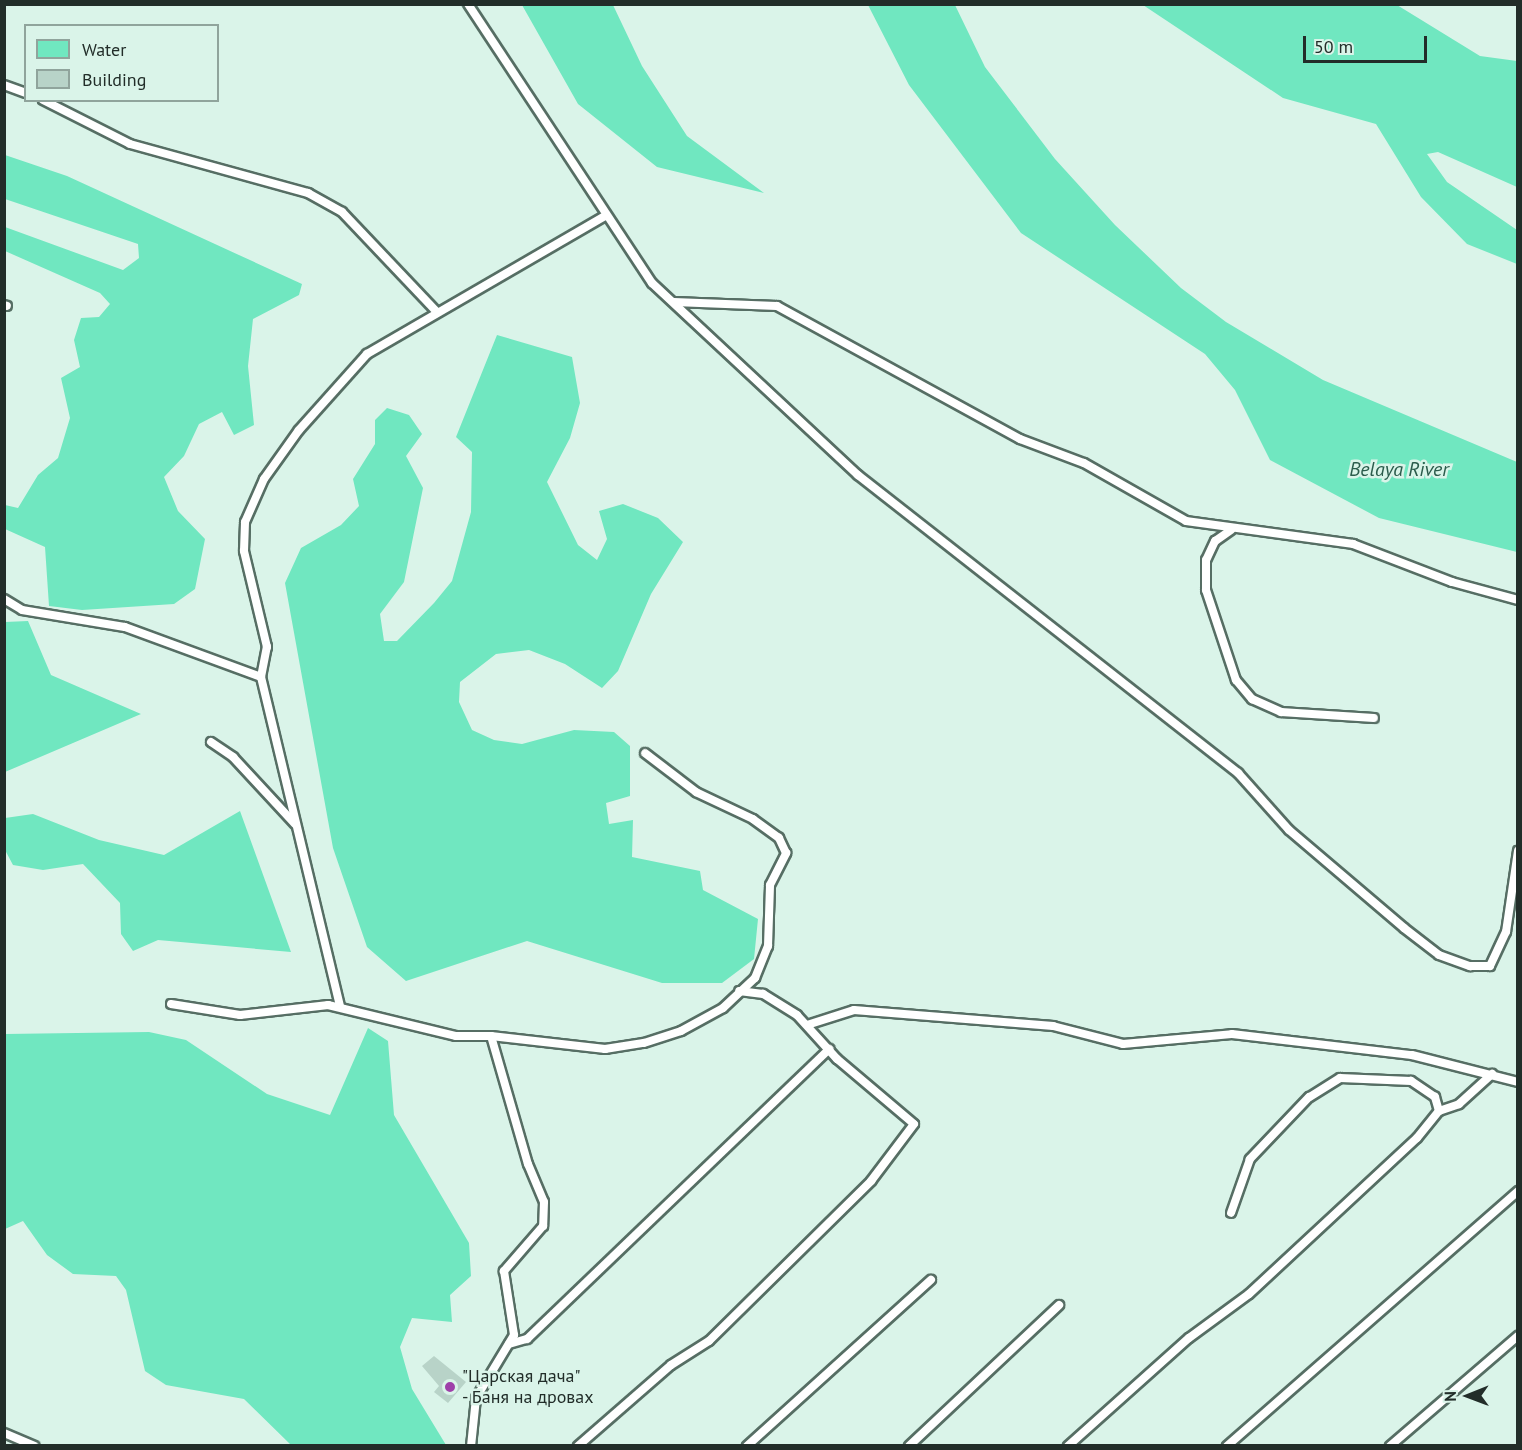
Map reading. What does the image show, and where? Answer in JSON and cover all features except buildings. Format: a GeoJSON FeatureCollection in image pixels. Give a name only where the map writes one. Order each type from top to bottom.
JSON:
{"type":"FeatureCollection","features":[{"type":"Feature","properties":{"kind":"lane"},"geometry":{"type":"LineString","coordinates":[[468,4],[605,216],[652,283],[858,475],[1238,773],[1297,837],[1439,955],[1470,966],[1490,966],[1500,953],[1518,851]]}},
{"type":"Feature","properties":{"kind":"lane"},"geometry":{"type":"LineString","coordinates":[[4,85],[24,92]]}},
{"type":"Feature","properties":{"kind":"lane"},"geometry":{"type":"LineString","coordinates":[[47,102],[130,144],[308,193],[350,219],[437,312]]}},
{"type":"Feature","properties":{"kind":"lane"},"geometry":{"type":"LineString","coordinates":[[261,677],[267,670],[267,647],[244,551],[250,504],[299,430],[354,366],[437,312],[605,216]]}},
{"type":"Feature","properties":{"kind":"lane"},"geometry":{"type":"LineString","coordinates":[[674,303],[777,306],[1020,439],[1084,463],[1129,494],[1186,521],[1231,531],[1353,544],[1452,582],[1518,600]]}},
{"type":"Feature","properties":{"kind":"lane"},"geometry":{"type":"LineString","coordinates":[[1231,531],[1215,541],[1206,560],[1206,590],[1236,680],[1252,699],[1281,712],[1374,717]]}},
{"type":"Feature","properties":{"kind":"lane"},"geometry":{"type":"LineString","coordinates":[[4,599],[22,610],[125,627],[261,677]]}},
{"type":"Feature","properties":{"kind":"lane"},"geometry":{"type":"LineString","coordinates":[[261,677],[340,1006]]}},
{"type":"Feature","properties":{"kind":"lane"},"geometry":{"type":"LineString","coordinates":[[211,742],[233,757],[296,825]]}},
{"type":"Feature","properties":{"kind":"lane"},"geometry":{"type":"LineString","coordinates":[[171,1004],[240,1015],[340,1006],[456,1036],[491,1036],[605,1049],[644,1043],[681,1031],[723,1008],[755,978],[768,946],[770,885],[786,853],[778,838],[753,819],[696,792],[645,753]]}},
{"type":"Feature","properties":{"kind":"lane"},"geometry":{"type":"LineString","coordinates":[[578,1446],[670,1365],[709,1341],[871,1181],[914,1124],[829,1049],[807,1025],[763,994],[740,991]]}},
{"type":"Feature","properties":{"kind":"lane"},"geometry":{"type":"LineString","coordinates":[[807,1025],[854,1010],[1053,1026],[1123,1044],[1232,1034],[1412,1055],[1518,1082]]}},
{"type":"Feature","properties":{"kind":"lane"},"geometry":{"type":"LineString","coordinates":[[471,1446],[476,1398],[514,1335],[504,1271],[543,1226],[544,1202],[528,1164],[491,1036]]}},
{"type":"Feature","properties":{"kind":"lane"},"geometry":{"type":"LineString","coordinates":[[509,1344],[527,1339],[829,1049]]}},
{"type":"Feature","properties":{"kind":"lane"},"geometry":{"type":"LineString","coordinates":[[1068,1446],[1189,1338],[1249,1294],[1439,1112],[1460,1104],[1492,1074]]}},
{"type":"Feature","properties":{"kind":"lane"},"geometry":{"type":"LineString","coordinates":[[1232,1213],[1250,1159],[1309,1097],[1340,1078],[1411,1081],[1435,1097],[1439,1112]]}},
{"type":"Feature","properties":{"kind":"lane"},"geometry":{"type":"LineString","coordinates":[[1227,1446],[1518,1191]]}},
{"type":"Feature","properties":{"kind":"lane"},"geometry":{"type":"LineString","coordinates":[[747,1446],[931,1280]]}},
{"type":"Feature","properties":{"kind":"lane"},"geometry":{"type":"LineString","coordinates":[[909,1446],[1059,1305]]}},
{"type":"Feature","properties":{"kind":"lane"},"geometry":{"type":"LineString","coordinates":[[1390,1446],[1518,1336]]}},
{"type":"Feature","properties":{"kind":"lane"},"geometry":{"type":"LineString","coordinates":[[4,1433],[34,1446]]}},
{"type":"Feature","properties":{"kind":"water"},"geometry":{"type":"Polygon","coordinates":[[[522,5],[613,5],[642,66],[687,136],[764,193],[657,167],[578,104],[522,5]]]}},
{"type":"Feature","properties":{"kind":"water","name":"Belaya River"},"geometry":{"type":"Polygon","coordinates":[[[868,5],[955,5],[985,67],[1055,159],[1115,225],[1181,288],[1226,322],[1323,380],[1517,462],[1517,552],[1379,518],[1270,460],[1235,390],[1205,354],[1021,233],[909,85],[868,5]]]}},
{"type":"Feature","properties":{"kind":"water"},"geometry":{"type":"Polygon","coordinates":[[[1143,5],[1397,5],[1480,56],[1517,61],[1517,187],[1438,152],[1427,154],[1447,182],[1517,230],[1517,264],[1467,244],[1421,197],[1376,124],[1283,98],[1143,5]]]}},
{"type":"Feature","properties":{"kind":"water"},"geometry":{"type":"Polygon","coordinates":[[[5,155],[67,176],[302,284],[299,295],[253,319],[248,366],[254,425],[234,435],[222,412],[199,424],[184,456],[164,477],[178,511],[205,539],[195,589],[174,604],[82,610],[49,606],[45,547],[5,529],[5,505],[18,508],[38,475],[58,458],[70,418],[61,378],[80,367],[74,340],[81,318],[99,317],[110,304],[100,293],[5,251],[5,227],[123,270],[139,258],[138,244],[5,199],[5,155]]]}},
{"type":"Feature","properties":{"kind":"water"},"geometry":{"type":"Polygon","coordinates":[[[497,335],[572,357],[580,403],[570,438],[547,482],[578,545],[597,560],[607,539],[599,511],[623,504],[658,518],[683,542],[651,594],[618,671],[602,688],[565,664],[529,650],[496,654],[460,682],[459,702],[472,730],[494,740],[522,744],[574,730],[614,732],[630,746],[630,796],[606,803],[609,824],[633,820],[632,857],[700,871],[703,890],[758,919],[754,959],[722,983],[662,983],[527,941],[406,981],[367,947],[333,848],[285,583],[301,548],[341,525],[359,506],[353,479],[375,444],[375,420],[387,408],[409,415],[422,434],[406,456],[423,488],[404,582],[380,614],[384,641],[397,641],[434,603],[452,581],[471,512],[472,452],[456,437],[497,335]]]}},
{"type":"Feature","properties":{"kind":"water"},"geometry":{"type":"Polygon","coordinates":[[[28,621],[51,675],[141,714],[5,772],[5,622],[28,621]]]}},
{"type":"Feature","properties":{"kind":"water"},"geometry":{"type":"Polygon","coordinates":[[[240,811],[291,952],[158,940],[133,951],[121,934],[120,903],[83,864],[43,870],[13,865],[5,850],[5,818],[33,814],[99,840],[164,855],[240,811]]]}},
{"type":"Feature","properties":{"kind":"water"},"geometry":{"type":"Polygon","coordinates":[[[368,1028],[388,1041],[394,1115],[469,1243],[471,1276],[450,1295],[452,1322],[412,1318],[400,1347],[412,1389],[446,1445],[291,1445],[244,1399],[166,1385],[145,1371],[126,1290],[116,1276],[73,1274],[47,1255],[23,1221],[5,1229],[5,1034],[149,1032],[186,1040],[267,1094],[330,1115],[368,1028]]]}},
{"type":"Feature","properties":{"kind":"place","name":"\"Царская дача\" - Баня на дровах"},"geometry":{"type":"Point","coordinates":[450,1387]}}]}
